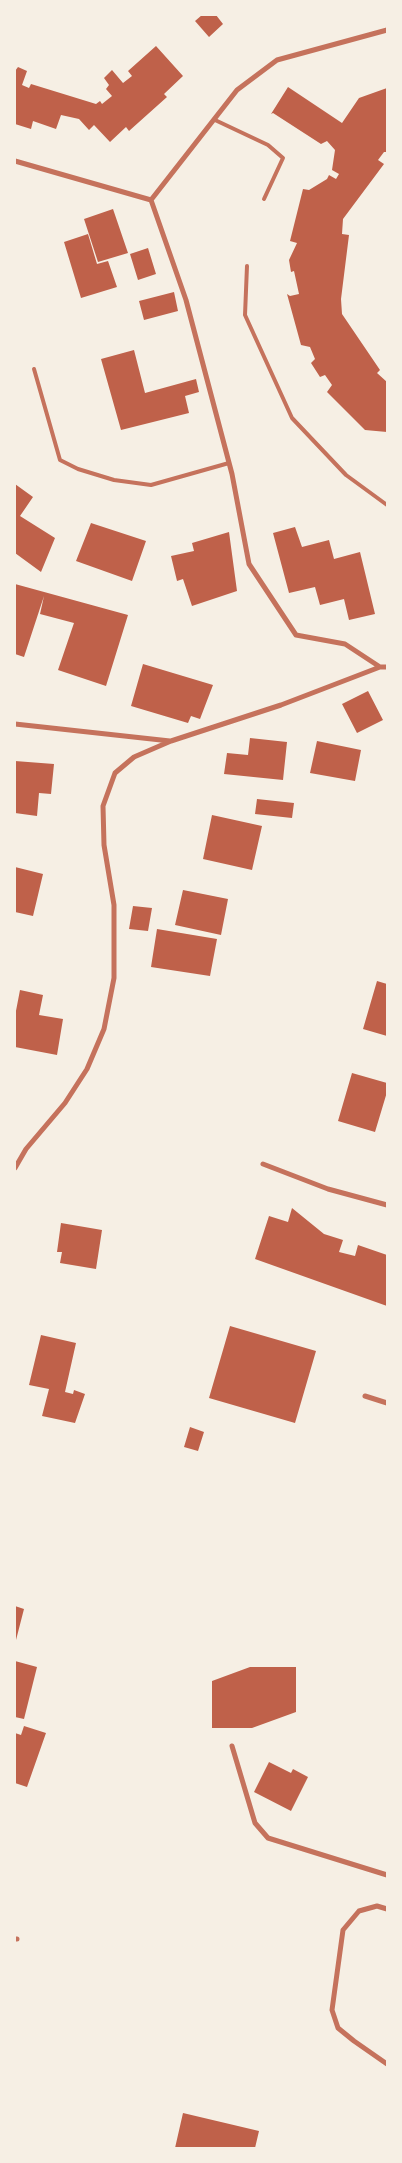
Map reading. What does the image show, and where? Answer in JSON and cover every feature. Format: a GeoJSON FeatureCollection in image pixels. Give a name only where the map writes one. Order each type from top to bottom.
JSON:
{"type":"FeatureCollection","features":[{"type":"Feature","properties":{"kind":"street"},"geometry":{"type":"LineString","coordinates":[[151,200],[216,120],[237,90],[278,60],[387,30]]}},
{"type":"Feature","properties":{"kind":"street"},"geometry":{"type":"LineString","coordinates":[[15,161],[151,200]]}},
{"type":"Feature","properties":{"kind":"street"},"geometry":{"type":"LineString","coordinates":[[151,200],[186,300],[229,463],[249,564],[296,635],[345,644],[380,667],[387,668]]}},
{"type":"Feature","properties":{"kind":"street"},"geometry":{"type":"LineString","coordinates":[[15,1168],[26,1149],[65,1103],[87,1068],[104,1029],[114,978],[114,905],[104,846],[103,806],[114,773],[134,757],[171,741],[280,705],[380,667]]}},
{"type":"Feature","properties":{"kind":"street"},"geometry":{"type":"LineString","coordinates":[[15,724],[171,741]]}},
{"type":"Feature","properties":{"kind":"street"},"geometry":{"type":"LineString","coordinates":[[263,1164],[328,1188],[387,1205]]}},
{"type":"Feature","properties":{"kind":"street"},"geometry":{"type":"LineString","coordinates":[[365,1396],[387,1403]]}},
{"type":"Feature","properties":{"kind":"street"},"geometry":{"type":"LineString","coordinates":[[232,1746],[255,1823],[268,1838],[387,1875]]}},
{"type":"Feature","properties":{"kind":"street"},"geometry":{"type":"LineString","coordinates":[[387,1909],[377,1906],[359,1912],[343,1930],[332,2010],[338,2028],[387,2064]]}},
{"type":"Feature","properties":{"kind":"lane"},"geometry":{"type":"LineString","coordinates":[[216,120],[268,145],[283,158],[264,198]]}},
{"type":"Feature","properties":{"kind":"lane"},"geometry":{"type":"LineString","coordinates":[[247,266],[245,314],[292,418],[346,475],[387,505]]}},
{"type":"Feature","properties":{"kind":"lane"},"geometry":{"type":"LineString","coordinates":[[34,369],[60,460],[78,469],[114,480],[151,485],[229,463]]}},
{"type":"Feature","properties":{"kind":"building"},"geometry":{"type":"Polygon","coordinates":[[[202,15],[216,15],[223,24],[209,37],[195,21],[202,15]]]}},
{"type":"Feature","properties":{"kind":"building"},"geometry":{"type":"Polygon","coordinates":[[[156,46],[183,76],[164,94],[167,97],[129,131],[126,127],[110,142],[94,125],[89,130],[79,119],[61,115],[56,129],[33,121],[31,129],[15,124],[15,71],[18,67],[27,71],[22,85],[29,88],[31,84],[96,104],[100,101],[102,104],[112,96],[106,89],[109,85],[104,78],[112,70],[123,83],[132,76],[128,71],[156,46]]]}},
{"type":"Feature","properties":{"kind":"building"},"geometry":{"type":"Polygon","coordinates":[[[288,87],[342,123],[359,98],[387,88],[387,152],[384,152],[378,160],[384,164],[343,219],[342,234],[349,235],[341,299],[342,314],[380,370],[377,373],[387,382],[387,432],[365,430],[327,392],[332,385],[325,375],[320,377],[311,363],[315,359],[310,347],[301,345],[287,294],[290,296],[299,294],[294,271],[291,272],[289,260],[297,243],[290,241],[303,189],[309,190],[327,179],[329,175],[336,179],[339,174],[332,170],[335,150],[327,141],[321,144],[273,113],[271,114],[288,87]]]}},
{"type":"Feature","properties":{"kind":"building"},"geometry":{"type":"Polygon","coordinates":[[[113,209],[128,253],[98,262],[84,219],[113,209]]]}},
{"type":"Feature","properties":{"kind":"building"},"geometry":{"type":"Polygon","coordinates":[[[88,234],[97,264],[108,261],[117,287],[81,298],[64,242],[88,234]]]}},
{"type":"Feature","properties":{"kind":"building"},"geometry":{"type":"Polygon","coordinates":[[[148,248],[156,274],[138,280],[130,254],[148,248]]]}},
{"type":"Feature","properties":{"kind":"building"},"geometry":{"type":"Polygon","coordinates":[[[174,292],[178,311],[144,320],[139,301],[174,292]]]}},
{"type":"Feature","properties":{"kind":"building"},"geometry":{"type":"Polygon","coordinates":[[[134,350],[145,393],[196,379],[199,392],[185,396],[189,413],[121,430],[101,359],[134,350]]]}},
{"type":"Feature","properties":{"kind":"building"},"geometry":{"type":"Polygon","coordinates":[[[15,484],[33,497],[20,516],[55,538],[41,572],[15,553],[15,484]]]}},
{"type":"Feature","properties":{"kind":"building"},"geometry":{"type":"Polygon","coordinates":[[[91,523],[146,541],[132,581],[76,561],[91,523]]]}},
{"type":"Feature","properties":{"kind":"building"},"geometry":{"type":"Polygon","coordinates":[[[295,527],[302,547],[329,540],[334,559],[360,552],[375,614],[349,620],[344,599],[320,605],[315,587],[289,593],[273,533],[295,527]]]}},
{"type":"Feature","properties":{"kind":"building"},"geometry":{"type":"Polygon","coordinates":[[[229,532],[237,591],[192,606],[183,579],[177,581],[171,556],[194,551],[192,543],[229,532]]]}},
{"type":"Feature","properties":{"kind":"building"},"geometry":{"type":"Polygon","coordinates":[[[15,584],[128,615],[106,686],[58,670],[74,623],[40,614],[44,596],[24,657],[15,654],[15,584]]]}},
{"type":"Feature","properties":{"kind":"building"},"geometry":{"type":"Polygon","coordinates":[[[143,664],[213,685],[200,719],[191,716],[188,723],[131,706],[143,664]]]}},
{"type":"Feature","properties":{"kind":"building"},"geometry":{"type":"Polygon","coordinates":[[[368,691],[383,720],[357,733],[342,704],[368,691]]]}},
{"type":"Feature","properties":{"kind":"building"},"geometry":{"type":"Polygon","coordinates":[[[250,738],[287,742],[283,780],[224,774],[227,753],[248,755],[250,738]]]}},
{"type":"Feature","properties":{"kind":"building"},"geometry":{"type":"Polygon","coordinates":[[[317,741],[361,750],[355,781],[310,773],[317,741]]]}},
{"type":"Feature","properties":{"kind":"building"},"geometry":{"type":"Polygon","coordinates":[[[15,761],[54,764],[51,794],[39,793],[37,816],[15,813],[15,761]]]}},
{"type":"Feature","properties":{"kind":"building"},"geometry":{"type":"Polygon","coordinates":[[[257,799],[294,803],[292,818],[255,814],[257,799]]]}},
{"type":"Feature","properties":{"kind":"building"},"geometry":{"type":"Polygon","coordinates":[[[212,815],[262,826],[252,870],[203,859],[212,815]]]}},
{"type":"Feature","properties":{"kind":"building"},"geometry":{"type":"Polygon","coordinates":[[[15,867],[43,874],[33,916],[15,912],[15,867]]]}},
{"type":"Feature","properties":{"kind":"building"},"geometry":{"type":"Polygon","coordinates":[[[183,890],[228,899],[221,935],[175,925],[183,890]]]}},
{"type":"Feature","properties":{"kind":"building"},"geometry":{"type":"Polygon","coordinates":[[[133,906],[152,908],[148,931],[129,929],[133,906]]]}},
{"type":"Feature","properties":{"kind":"building"},"geometry":{"type":"Polygon","coordinates":[[[157,929],[217,939],[210,976],[151,967],[157,929]]]}},
{"type":"Feature","properties":{"kind":"building"},"geometry":{"type":"Polygon","coordinates":[[[377,981],[387,984],[387,1036],[363,1029],[377,981]]]}},
{"type":"Feature","properties":{"kind":"building"},"geometry":{"type":"Polygon","coordinates":[[[20,990],[43,995],[39,1015],[63,1019],[57,1055],[15,1047],[15,1016],[20,990]]]}},
{"type":"Feature","properties":{"kind":"building"},"geometry":{"type":"Polygon","coordinates":[[[352,1073],[387,1083],[387,1092],[375,1132],[338,1121],[352,1073]]]}},
{"type":"Feature","properties":{"kind":"building"},"geometry":{"type":"Polygon","coordinates":[[[292,1208],[324,1234],[343,1240],[339,1252],[355,1256],[358,1245],[387,1255],[387,1306],[255,1259],[269,1216],[288,1222],[292,1208]]]}},
{"type":"Feature","properties":{"kind":"building"},"geometry":{"type":"Polygon","coordinates":[[[61,1223],[102,1230],[96,1269],[60,1263],[62,1252],[57,1252],[61,1223]]]}},
{"type":"Feature","properties":{"kind":"building"},"geometry":{"type":"Polygon","coordinates":[[[230,1326],[316,1351],[295,1423],[209,1398],[230,1326]]]}},
{"type":"Feature","properties":{"kind":"building"},"geometry":{"type":"Polygon","coordinates":[[[41,1335],[76,1343],[65,1392],[73,1394],[74,1390],[85,1394],[75,1423],[42,1416],[49,1389],[29,1385],[41,1335]]]}},
{"type":"Feature","properties":{"kind":"building"},"geometry":{"type":"Polygon","coordinates":[[[190,1427],[204,1432],[198,1451],[184,1447],[190,1427]]]}},
{"type":"Feature","properties":{"kind":"building"},"geometry":{"type":"Polygon","coordinates":[[[15,1606],[24,1609],[16,1640],[15,1640],[15,1606]]]}},
{"type":"Feature","properties":{"kind":"building"},"geometry":{"type":"Polygon","coordinates":[[[15,1661],[37,1667],[24,1719],[15,1717],[15,1661]]]}},
{"type":"Feature","properties":{"kind":"building"},"geometry":{"type":"Polygon","coordinates":[[[250,1667],[296,1667],[296,1712],[252,1728],[212,1728],[212,1681],[250,1667]]]}},
{"type":"Feature","properties":{"kind":"building"},"geometry":{"type":"Polygon","coordinates":[[[24,1726],[46,1733],[27,1787],[15,1783],[15,1733],[21,1735],[24,1726]]]}},
{"type":"Feature","properties":{"kind":"building"},"geometry":{"type":"Polygon","coordinates":[[[269,1762],[291,1773],[293,1769],[308,1777],[291,1811],[254,1792],[269,1762]]]}},
{"type":"Feature","properties":{"kind":"building"},"geometry":{"type":"Polygon","coordinates":[[[183,2113],[259,2131],[255,2148],[175,2148],[183,2113]]]}}]}
